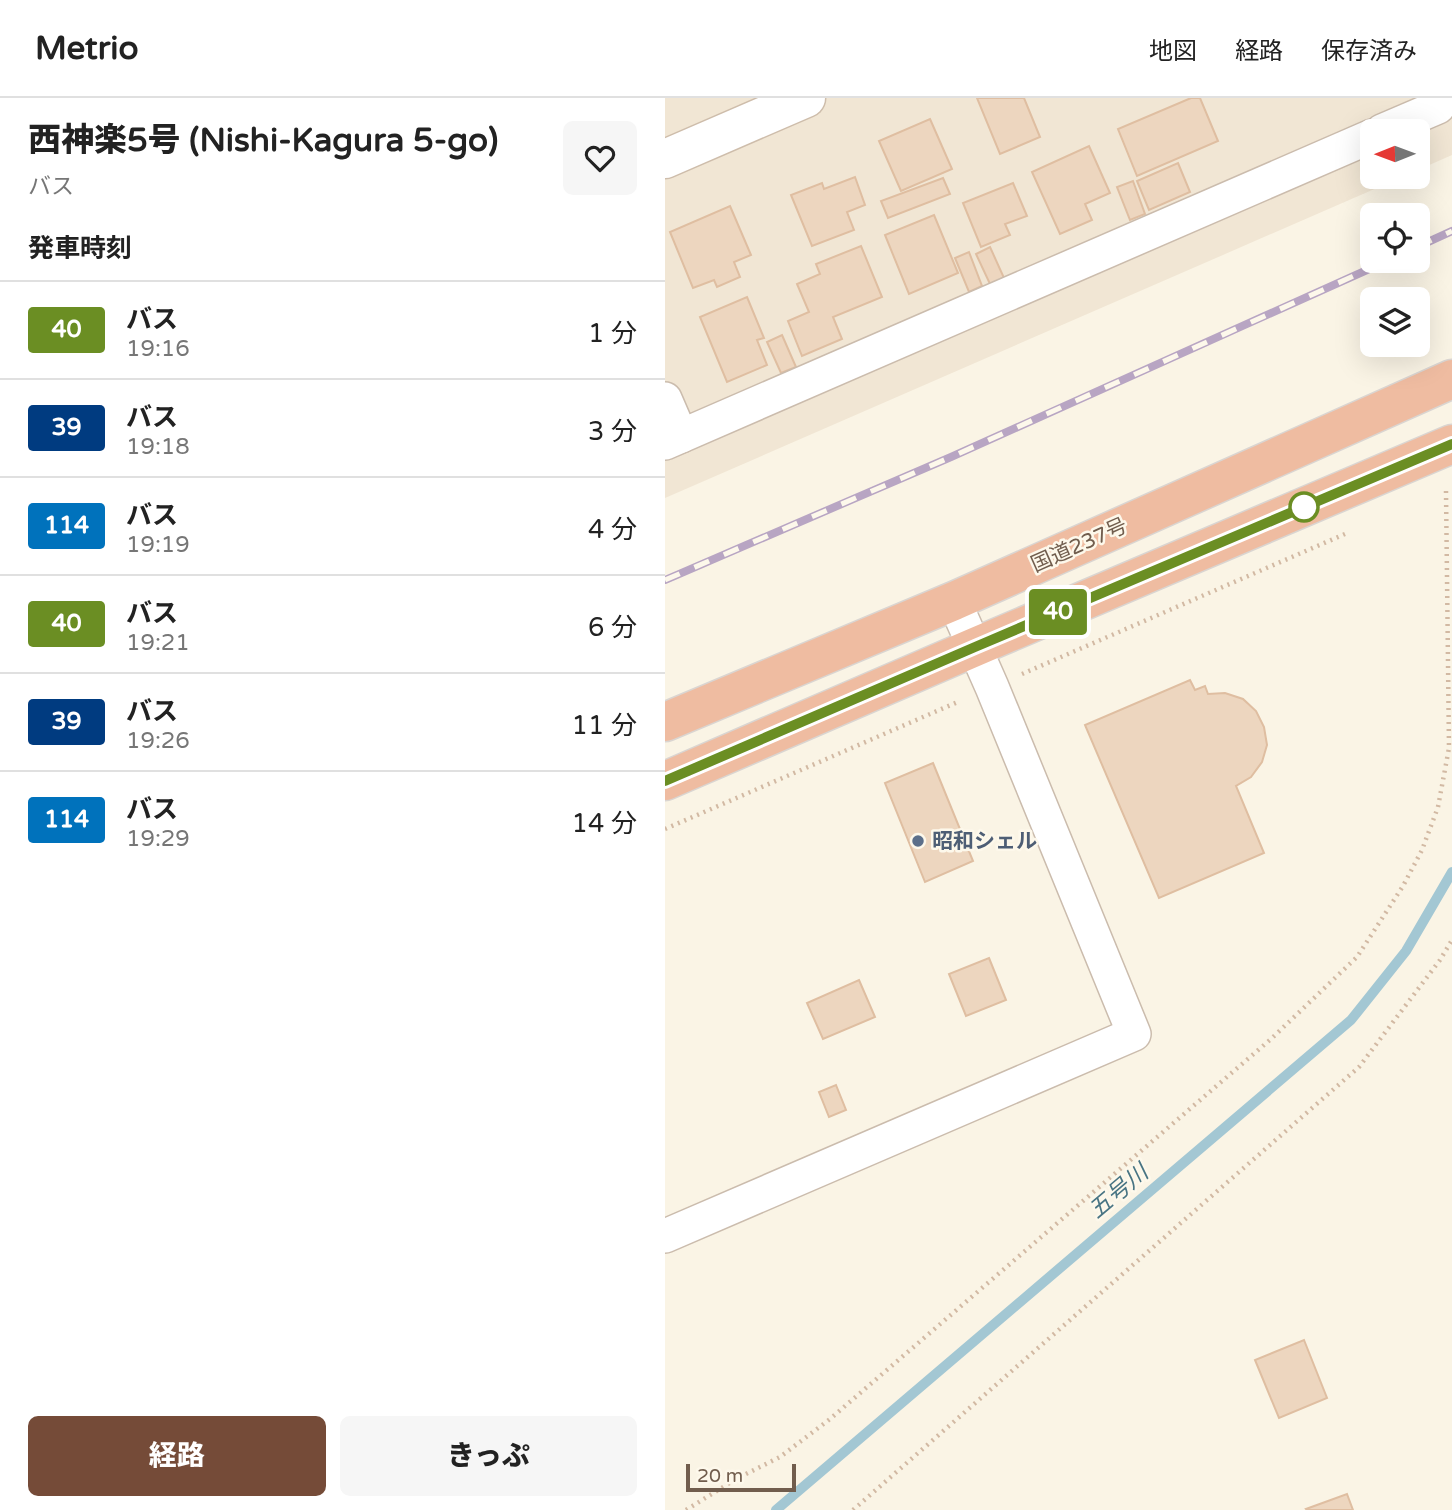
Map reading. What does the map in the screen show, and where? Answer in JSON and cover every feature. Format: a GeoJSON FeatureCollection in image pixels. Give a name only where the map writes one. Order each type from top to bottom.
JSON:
{"type":"FeatureCollection","features":[{"type":"Feature","properties":{"kind":"highway","name":"国道237号"},"geometry":{"type":"LineString","coordinates":[[665,722],[954,601],[1452,379]]}},
{"type":"Feature","properties":{"kind":"highway"},"geometry":{"type":"LineString","coordinates":[[665,781],[1452,444]]}},
{"type":"Feature","properties":{"kind":"street"},"geometry":{"type":"LineString","coordinates":[[665,159],[806,98]]}},
{"type":"Feature","properties":{"kind":"street"},"geometry":{"type":"LineString","coordinates":[[1410,119],[1437,107],[1433,98]]}},
{"type":"Feature","properties":{"kind":"street"},"geometry":{"type":"LineString","coordinates":[[665,400],[673,440],[1360,141]]}},
{"type":"Feature","properties":{"kind":"street"},"geometry":{"type":"LineString","coordinates":[[665,1236],[1134,1034],[954,601]]}},
{"type":"Feature","properties":{"kind":"path"},"geometry":{"type":"LineString","coordinates":[[1434,496],[1452,488]]}},
{"type":"Feature","properties":{"kind":"path"},"geometry":{"type":"LineString","coordinates":[[686,1510],[736,1479],[781,1457],[830,1419],[1271,1039],[1357,957],[1403,886],[1422,850],[1438,807],[1449,748],[1446,491]]}},
{"type":"Feature","properties":{"kind":"path"},"geometry":{"type":"LineString","coordinates":[[665,829],[1352,531]]}},
{"type":"Feature","properties":{"kind":"path"},"geometry":{"type":"LineString","coordinates":[[853,1510],[1359,1067],[1440,960],[1452,940]]}},
{"type":"Feature","properties":{"kind":"shaded area"},"geometry":{"type":"Polygon","coordinates":[[[665,98],[1452,98],[1452,155],[1430,165],[1430,119],[1360,119],[1360,189],[1374,189],[665,498],[665,98]]]}},
{"type":"Feature","properties":{"kind":"building"},"geometry":{"type":"Polygon","coordinates":[[[977,98],[1024,98],[1040,137],[1000,154],[977,98]]]}},
{"type":"Feature","properties":{"kind":"building"},"geometry":{"type":"Polygon","coordinates":[[[1191,98],[1200,98],[1218,141],[1137,176],[1118,129],[1191,98]]]}},
{"type":"Feature","properties":{"kind":"building"},"geometry":{"type":"Polygon","coordinates":[[[930,119],[952,169],[901,191],[879,141],[930,119]]]}},
{"type":"Feature","properties":{"kind":"building"},"geometry":{"type":"Polygon","coordinates":[[[1089,146],[1110,193],[1085,204],[1092,220],[1060,234],[1032,172],[1089,146]]]}},
{"type":"Feature","properties":{"kind":"building"},"geometry":{"type":"Polygon","coordinates":[[[1178,163],[1190,192],[1149,210],[1137,181],[1178,163]]]}},
{"type":"Feature","properties":{"kind":"building"},"geometry":{"type":"Polygon","coordinates":[[[855,177],[865,205],[847,212],[854,230],[812,246],[791,195],[822,183],[824,189],[855,177]]]}},
{"type":"Feature","properties":{"kind":"building"},"geometry":{"type":"Polygon","coordinates":[[[943,178],[950,194],[888,218],[881,201],[943,178]]]}},
{"type":"Feature","properties":{"kind":"building"},"geometry":{"type":"Polygon","coordinates":[[[1133,181],[1145,214],[1130,220],[1117,187],[1133,181]]]}},
{"type":"Feature","properties":{"kind":"building"},"geometry":{"type":"Polygon","coordinates":[[[1013,183],[1027,216],[1005,224],[1010,235],[981,247],[963,203],[1013,183]]]}},
{"type":"Feature","properties":{"kind":"building"},"geometry":{"type":"Polygon","coordinates":[[[730,206],[751,255],[734,262],[740,277],[717,287],[714,280],[693,288],[670,232],[730,206]]]}},
{"type":"Feature","properties":{"kind":"building"},"geometry":{"type":"Polygon","coordinates":[[[934,215],[958,273],[909,294],[885,235],[934,215]]]}},
{"type":"Feature","properties":{"kind":"building"},"geometry":{"type":"Polygon","coordinates":[[[861,246],[882,297],[833,317],[842,339],[802,356],[788,321],[809,312],[797,284],[820,274],[816,264],[861,246]]]}},
{"type":"Feature","properties":{"kind":"building"},"geometry":{"type":"Polygon","coordinates":[[[990,247],[1004,278],[990,284],[976,254],[990,247]]]}},
{"type":"Feature","properties":{"kind":"building"},"geometry":{"type":"Polygon","coordinates":[[[969,252],[982,286],[969,292],[955,258],[969,252]]]}},
{"type":"Feature","properties":{"kind":"building"},"geometry":{"type":"Polygon","coordinates":[[[747,297],[764,338],[757,340],[767,365],[727,382],[700,317],[747,297]]]}},
{"type":"Feature","properties":{"kind":"building"},"geometry":{"type":"Polygon","coordinates":[[[782,335],[796,367],[781,373],[767,342],[782,335]]]}},
{"type":"Feature","properties":{"kind":"building"},"geometry":{"type":"Polygon","coordinates":[[[1190,680],[1195,690],[1205,686],[1208,694],[1225,693],[1243,699],[1256,711],[1264,727],[1267,745],[1262,762],[1251,777],[1236,786],[1264,853],[1159,898],[1085,725],[1190,680]]]}},
{"type":"Feature","properties":{"kind":"building"},"geometry":{"type":"Polygon","coordinates":[[[933,763],[973,861],[925,882],[885,783],[933,763]]]}},
{"type":"Feature","properties":{"kind":"building"},"geometry":{"type":"Polygon","coordinates":[[[989,958],[1006,1000],[966,1016],[949,974],[989,958]]]}},
{"type":"Feature","properties":{"kind":"building"},"geometry":{"type":"Polygon","coordinates":[[[859,980],[875,1017],[823,1039],[807,1003],[859,980]]]}},
{"type":"Feature","properties":{"kind":"building"},"geometry":{"type":"Polygon","coordinates":[[[836,1085],[846,1110],[829,1117],[819,1092],[836,1085]]]}},
{"type":"Feature","properties":{"kind":"building"},"geometry":{"type":"Polygon","coordinates":[[[1304,1340],[1327,1398],[1279,1418],[1255,1360],[1304,1340]]]}},
{"type":"Feature","properties":{"kind":"building"},"geometry":{"type":"Polygon","coordinates":[[[1347,1494],[1353,1510],[1306,1509],[1347,1494]]]}},
{"type":"Feature","properties":{"kind":"waterway","name":"五号川"},"geometry":{"type":"LineString","coordinates":[[776,1510],[1351,1020],[1406,951],[1452,872]]}},
{"type":"Feature","properties":{"kind":"railway"},"geometry":{"type":"LineString","coordinates":[[1430,241],[1452,231]]}},
{"type":"Feature","properties":{"kind":"railway"},"geometry":{"type":"LineString","coordinates":[[665,580],[951,457],[1360,273]]}},
{"type":"Feature","properties":{"kind":"bus line","name":"40"},"geometry":{"type":"LineString","coordinates":[[665,781],[1452,444]]}},
{"type":"Feature","properties":{"kind":"place","name":"昭和シェル"},"geometry":{"type":"Point","coordinates":[918,841]}}]}
